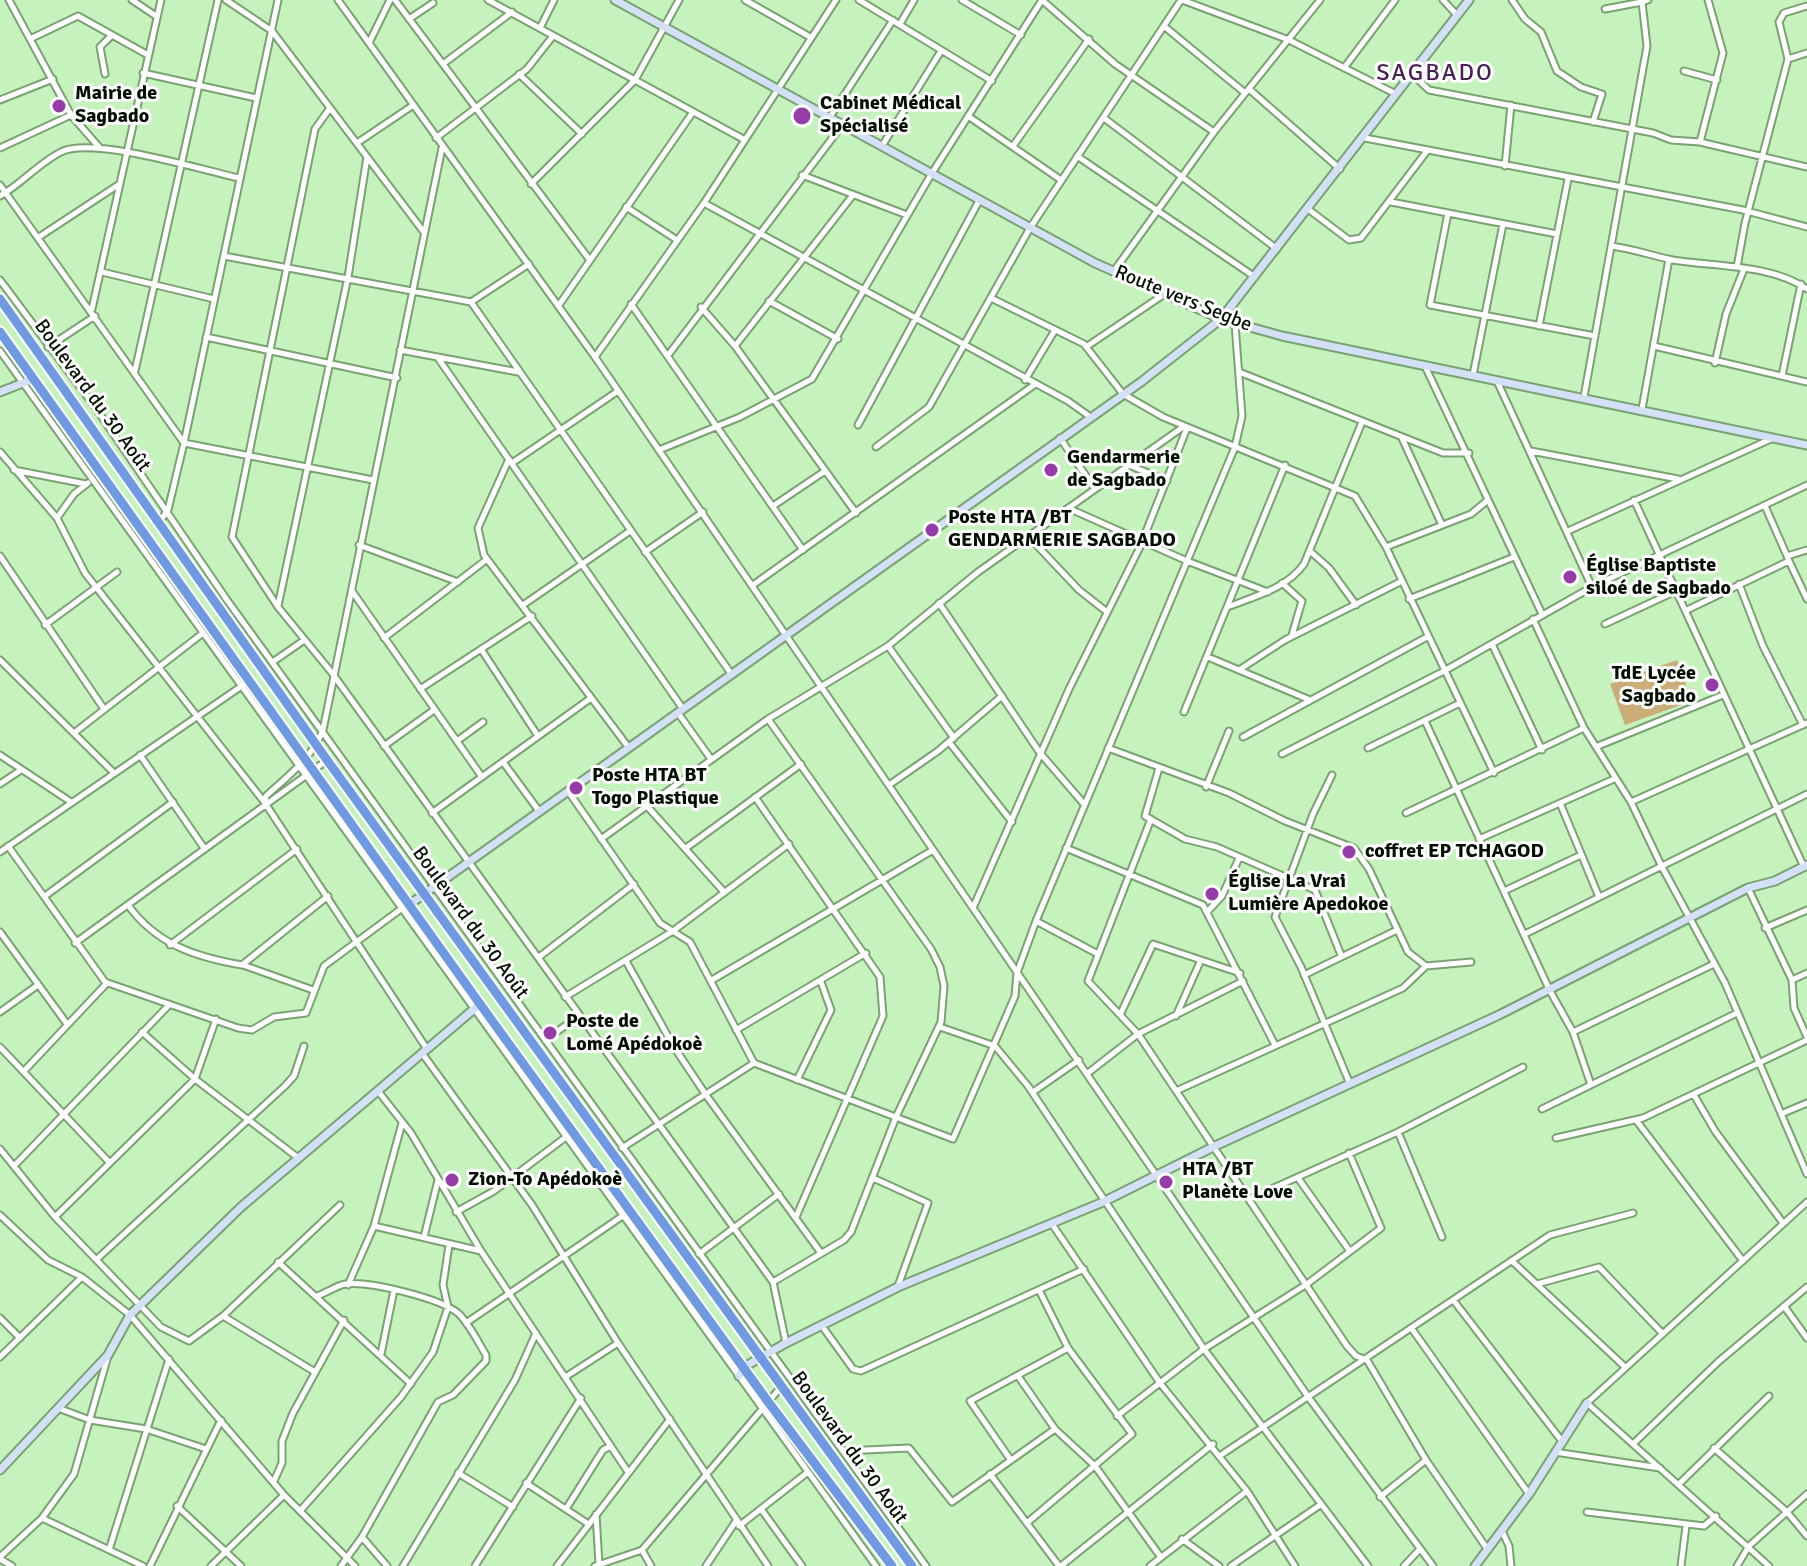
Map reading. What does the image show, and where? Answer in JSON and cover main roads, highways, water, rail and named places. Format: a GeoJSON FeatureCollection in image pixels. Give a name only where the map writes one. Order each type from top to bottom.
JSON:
{"type":"FeatureCollection","features":[{"type":"Feature","properties":{"kind":"highway","name":"Boulevard du 30 Août"},"geometry":{"type":"LineString","coordinates":[[0,299],[327,760],[431,891],[496,990],[912,1566]]}},
{"type":"Feature","properties":{"kind":"highway","name":"Boulevard du 30 Août"},"geometry":{"type":"LineString","coordinates":[[0,332],[31,381],[250,680],[406,907],[765,1406],[892,1566]]}},
{"type":"Feature","properties":{"kind":"highway"},"geometry":{"type":"LineString","coordinates":[[38,368],[52,371],[48,384],[31,381],[38,368]]}},
{"type":"Feature","properties":{"kind":"highway"},"geometry":{"type":"LineString","coordinates":[[141,529],[143,517],[161,523],[162,541],[150,541]]}},
{"type":"Feature","properties":{"kind":"highway"},"geometry":{"type":"LineString","coordinates":[[250,680],[264,681],[265,670]]}},
{"type":"Feature","properties":{"kind":"highway"},"geometry":{"type":"LineString","coordinates":[[483,987],[496,990],[495,1004],[478,1005],[483,987]]}},
{"type":"Feature","properties":{"kind":"place","name":"Mairie de Sagbado"},"geometry":{"type":"Point","coordinates":[59,106]}},
{"type":"Feature","properties":{"kind":"place","name":"Cabinet Médical Spécialisé"},"geometry":{"type":"Point","coordinates":[802,116]}},
{"type":"Feature","properties":{"kind":"place","name":"Gendarmerie de Sagbado"},"geometry":{"type":"Point","coordinates":[1051,470]}},
{"type":"Feature","properties":{"kind":"place","name":"Poste HTA /BT GENDARMERIE SAGBADO"},"geometry":{"type":"Point","coordinates":[932,530]}},
{"type":"Feature","properties":{"kind":"place","name":"Église Baptiste siloé de Sagbado"},"geometry":{"type":"Point","coordinates":[1570,577]}},
{"type":"Feature","properties":{"kind":"place","name":"TdE Lycée Sagbado"},"geometry":{"type":"Point","coordinates":[1712,685]}},
{"type":"Feature","properties":{"kind":"place","name":"Poste HTA BT Togo Plastique"},"geometry":{"type":"Point","coordinates":[576,788]}},
{"type":"Feature","properties":{"kind":"place","name":"coffret EP TCHAGOD"},"geometry":{"type":"Point","coordinates":[1349,852]}},
{"type":"Feature","properties":{"kind":"place","name":"Église La Vrai Lumière Apedokoe"},"geometry":{"type":"Point","coordinates":[1212,894]}},
{"type":"Feature","properties":{"kind":"place","name":"Poste de Lomé Apédokoè"},"geometry":{"type":"Point","coordinates":[550,1033]}},
{"type":"Feature","properties":{"kind":"place","name":"Zion-To Apédokoè"},"geometry":{"type":"Point","coordinates":[452,1180]}},
{"type":"Feature","properties":{"kind":"place","name":"HTA /BT Planète Love"},"geometry":{"type":"Point","coordinates":[1166,1182]}},
{"type":"Feature","properties":{"kind":"district","name":"SAGBADO"},"geometry":{"type":"Point","coordinates":[1435,74]}}]}
